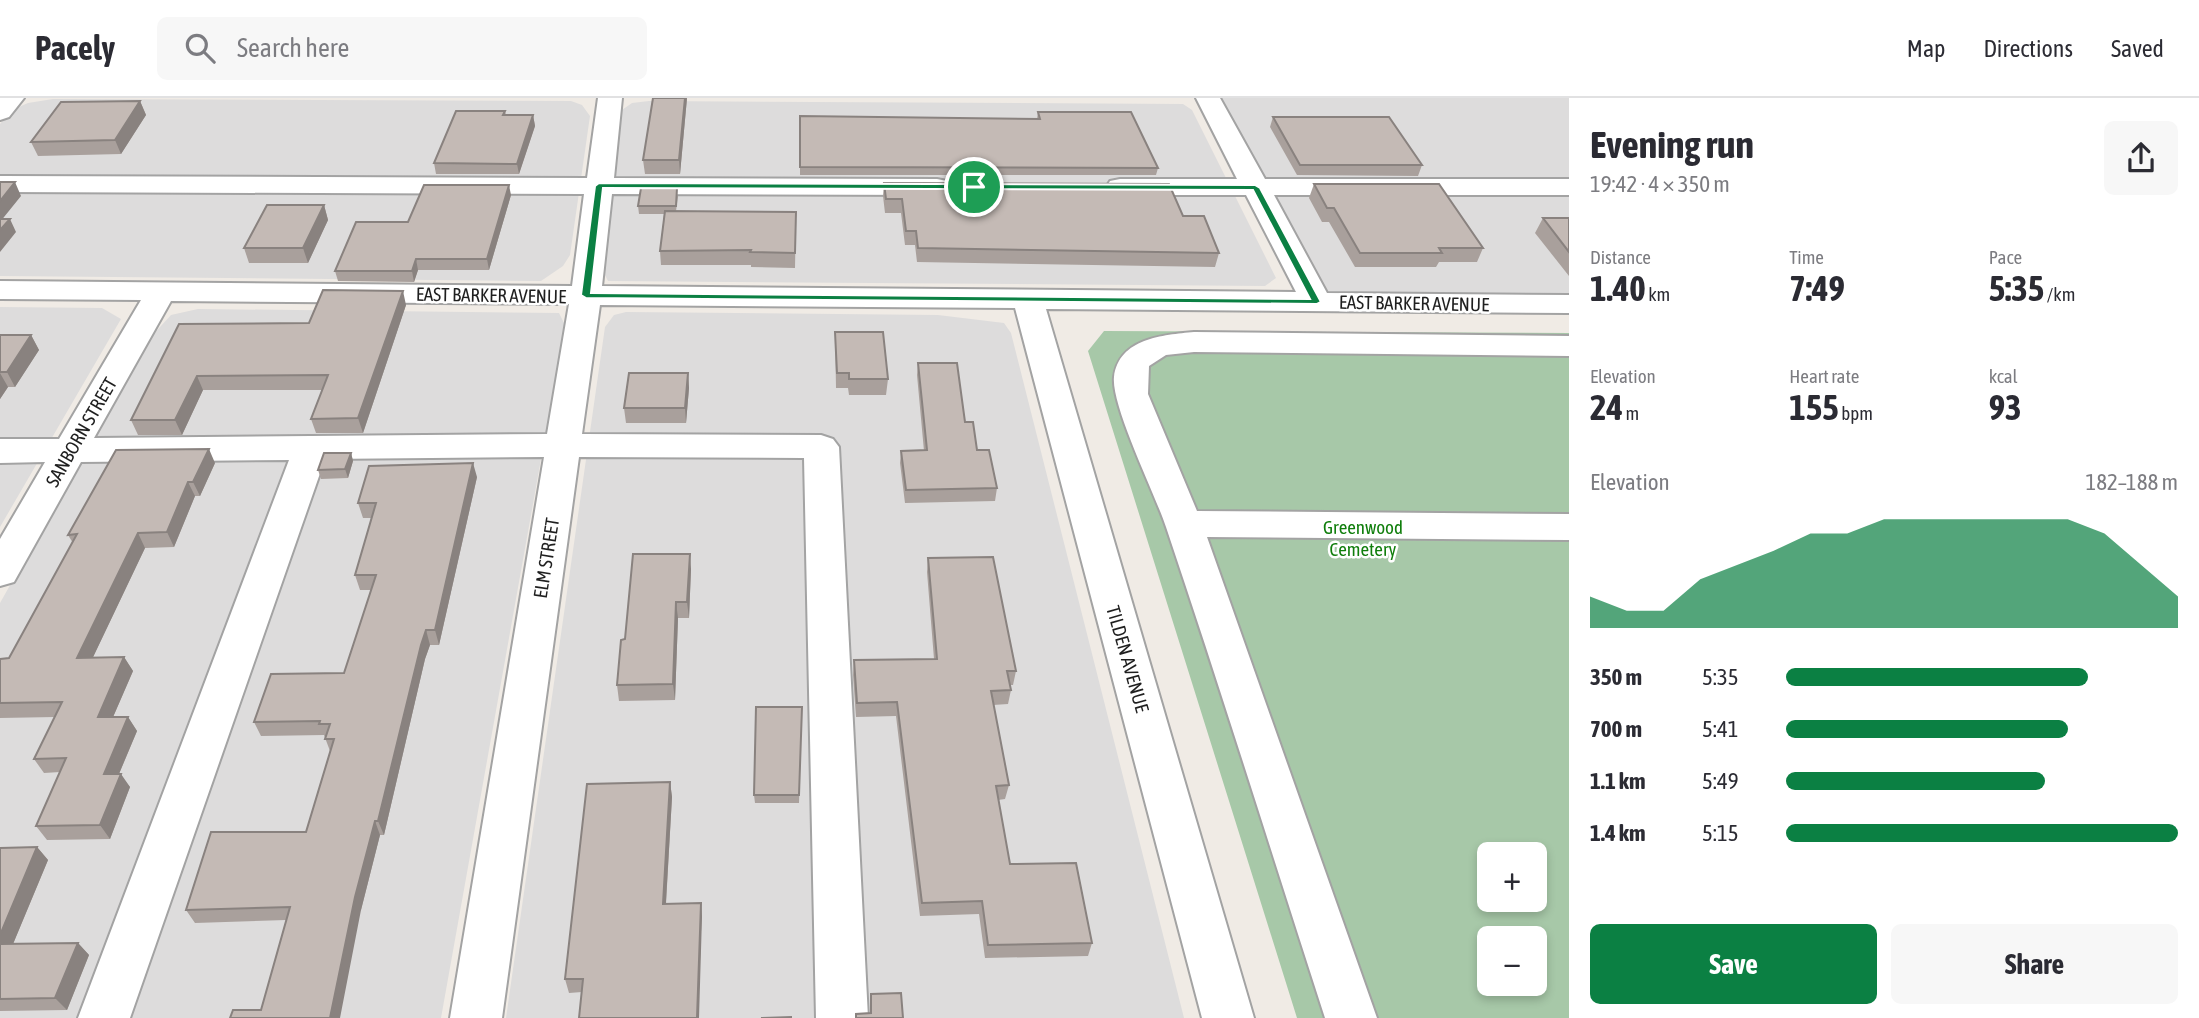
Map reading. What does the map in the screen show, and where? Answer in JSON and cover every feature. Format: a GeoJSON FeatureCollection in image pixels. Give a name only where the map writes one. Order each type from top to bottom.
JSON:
{"type":"FeatureCollection","features":[{"type":"Feature","properties":{"kind":"street"},"geometry":{"type":"LineString","coordinates":[[0,112],[12,98]]}},
{"type":"Feature","properties":{"kind":"street","name":"ELM STREET"},"geometry":{"type":"LineString","coordinates":[[476,1018],[586,295],[610,98]]}},
{"type":"Feature","properties":{"kind":"street"},"geometry":{"type":"LineString","coordinates":[[1208,98],[1317,302]]}},
{"type":"Feature","properties":{"kind":"street"},"geometry":{"type":"LineString","coordinates":[[0,184],[962,187]]}},
{"type":"Feature","properties":{"kind":"street"},"geometry":{"type":"LineString","coordinates":[[1088,187],[1569,187]]}},
{"type":"Feature","properties":{"kind":"street","name":"EAST BARKER AVENUE"},"geometry":{"type":"LineString","coordinates":[[0,290],[1569,304]]}},
{"type":"Feature","properties":{"kind":"street","name":"SANBORN STREET"},"geometry":{"type":"LineString","coordinates":[[0,572],[162,292]]}},
{"type":"Feature","properties":{"kind":"street","name":"TILDEN AVENUE"},"geometry":{"type":"LineString","coordinates":[[1028,299],[1228,1018]]}},
{"type":"Feature","properties":{"kind":"street"},"geometry":{"type":"LineString","coordinates":[[1351,1018],[1184,524],[1131,394],[1129,373],[1139,356],[1162,344],[1194,342],[1569,346]]}},
{"type":"Feature","properties":{"kind":"street"},"geometry":{"type":"LineString","coordinates":[[0,451],[563,445],[821,447],[842,1018]]}},
{"type":"Feature","properties":{"kind":"street"},"geometry":{"type":"LineString","coordinates":[[104,1018],[311,448]]}},
{"type":"Feature","properties":{"kind":"street"},"geometry":{"type":"LineString","coordinates":[[1184,524],[1569,527]]}},
{"type":"Feature","properties":{"kind":"shaded area"},"geometry":{"type":"Polygon","coordinates":[[[1210,98],[1569,98],[1569,306],[1317,302],[1210,98]]]}},
{"type":"Feature","properties":{"kind":"shaded area"},"geometry":{"type":"Polygon","coordinates":[[[53,99],[571,101],[582,105],[590,116],[570,255],[563,266],[541,281],[0,276],[0,124],[12,110],[28,103],[53,99]]]}},
{"type":"Feature","properties":{"kind":"shaded area"},"geometry":{"type":"Polygon","coordinates":[[[632,103],[1183,104],[1192,110],[1276,278],[1265,286],[608,281],[601,267],[619,112],[632,103]]]}},
{"type":"Feature","properties":{"kind":"shaded area"},"geometry":{"type":"Polygon","coordinates":[[[0,307],[102,308],[121,319],[0,527],[0,307]]]}},
{"type":"Feature","properties":{"kind":"shaded area"},"geometry":{"type":"Polygon","coordinates":[[[198,309],[559,313],[565,325],[441,1018],[0,1018],[0,603],[149,339],[171,315],[198,309]]]}},
{"type":"Feature","properties":{"kind":"shaded area"},"geometry":{"type":"Polygon","coordinates":[[[626,312],[938,315],[1004,323],[1011,333],[1184,1018],[506,1018],[605,327],[614,315],[626,312]]]}},
{"type":"Feature","properties":{"kind":"green space","name":"Greenwood Cemetery"},"geometry":{"type":"Polygon","coordinates":[[[1104,331],[1569,333],[1569,1018],[1297,1018],[1088,351],[1104,331]]]}},
{"type":"Feature","properties":{"kind":"building"},"geometry":{"type":"Polygon","coordinates":[[[653,98],[685,98],[679,160],[643,160],[653,98]]]}},
{"type":"Feature","properties":{"kind":"building"},"geometry":{"type":"Polygon","coordinates":[[[140,101],[115,140],[31,142],[61,102],[140,101]]]}},
{"type":"Feature","properties":{"kind":"building"},"geometry":{"type":"Polygon","coordinates":[[[456,111],[505,111],[503,115],[533,115],[517,164],[434,163],[456,111]]]}},
{"type":"Feature","properties":{"kind":"building"},"geometry":{"type":"Polygon","coordinates":[[[1038,112],[1131,112],[1158,168],[800,167],[800,116],[1040,119],[1038,112]]]}},
{"type":"Feature","properties":{"kind":"building"},"geometry":{"type":"Polygon","coordinates":[[[1273,117],[1389,117],[1422,165],[1300,165],[1273,117]]]}},
{"type":"Feature","properties":{"kind":"building"},"geometry":{"type":"Polygon","coordinates":[[[0,182],[15,182],[0,201],[0,182]]]}},
{"type":"Feature","properties":{"kind":"building"},"geometry":{"type":"Polygon","coordinates":[[[884,183],[1169,184],[1183,216],[1204,216],[1219,253],[918,248],[916,231],[906,231],[902,199],[886,199],[884,183]]]}},
{"type":"Feature","properties":{"kind":"building"},"geometry":{"type":"Polygon","coordinates":[[[1314,184],[1439,184],[1483,248],[1439,248],[1442,253],[1360,253],[1334,208],[1327,208],[1314,184]]]}},
{"type":"Feature","properties":{"kind":"building"},"geometry":{"type":"Polygon","coordinates":[[[424,185],[509,185],[487,259],[416,259],[412,271],[335,271],[356,222],[408,222],[424,185]]]}},
{"type":"Feature","properties":{"kind":"building"},"geometry":{"type":"Polygon","coordinates":[[[641,188],[677,188],[676,206],[638,206],[641,188]]]}},
{"type":"Feature","properties":{"kind":"building"},"geometry":{"type":"Polygon","coordinates":[[[267,205],[324,205],[303,248],[244,248],[267,205]]]}},
{"type":"Feature","properties":{"kind":"building"},"geometry":{"type":"Polygon","coordinates":[[[665,211],[796,212],[795,253],[750,252],[751,250],[660,251],[665,211]]]}},
{"type":"Feature","properties":{"kind":"building"},"geometry":{"type":"Polygon","coordinates":[[[1543,218],[1569,218],[1569,252],[1543,218]]]}},
{"type":"Feature","properties":{"kind":"building"},"geometry":{"type":"Polygon","coordinates":[[[0,219],[10,219],[0,230],[0,219]]]}},
{"type":"Feature","properties":{"kind":"building"},"geometry":{"type":"Polygon","coordinates":[[[323,290],[403,291],[358,418],[311,419],[328,375],[197,376],[175,420],[131,420],[179,324],[309,323],[323,290]]]}},
{"type":"Feature","properties":{"kind":"building"},"geometry":{"type":"Polygon","coordinates":[[[835,332],[883,332],[888,379],[849,379],[849,373],[837,373],[835,332]]]}},
{"type":"Feature","properties":{"kind":"building"},"geometry":{"type":"Polygon","coordinates":[[[0,335],[31,335],[7,372],[0,372],[0,335]]]}},
{"type":"Feature","properties":{"kind":"building"},"geometry":{"type":"Polygon","coordinates":[[[918,363],[957,363],[965,422],[973,422],[977,450],[989,450],[997,488],[906,490],[901,451],[927,450],[918,363]]]}},
{"type":"Feature","properties":{"kind":"building"},"geometry":{"type":"Polygon","coordinates":[[[629,373],[688,373],[685,408],[624,408],[629,373]]]}},
{"type":"Feature","properties":{"kind":"building"},"geometry":{"type":"Polygon","coordinates":[[[209,449],[193,482],[188,482],[167,532],[138,533],[77,658],[124,657],[98,717],[128,717],[104,774],[121,774],[100,825],[36,826],[66,758],[34,759],[62,702],[0,703],[0,659],[9,658],[77,534],[68,535],[116,450],[209,449]]]}},
{"type":"Feature","properties":{"kind":"building"},"geometry":{"type":"Polygon","coordinates":[[[324,453],[351,453],[345,469],[318,470],[324,453]]]}},
{"type":"Feature","properties":{"kind":"building"},"geometry":{"type":"Polygon","coordinates":[[[473,463],[435,630],[426,630],[421,645],[378,821],[375,821],[355,897],[330,1018],[230,1018],[233,1010],[261,1010],[290,907],[186,910],[211,832],[306,832],[334,739],[325,739],[330,724],[319,724],[320,721],[254,722],[271,674],[344,673],[376,575],[355,575],[376,503],[358,503],[369,466],[473,463]]]}},
{"type":"Feature","properties":{"kind":"building"},"geometry":{"type":"Polygon","coordinates":[[[633,554],[690,554],[687,602],[676,602],[673,684],[617,685],[621,640],[625,639],[633,554]]]}},
{"type":"Feature","properties":{"kind":"building"},"geometry":{"type":"Polygon","coordinates":[[[993,557],[1016,671],[1007,671],[1011,690],[991,691],[1009,785],[996,786],[1010,864],[1076,863],[1092,943],[988,945],[982,901],[922,903],[897,702],[857,703],[854,660],[937,659],[928,558],[993,557]]]}},
{"type":"Feature","properties":{"kind":"building"},"geometry":{"type":"Polygon","coordinates":[[[756,707],[802,707],[799,795],[754,795],[756,707]]]}},
{"type":"Feature","properties":{"kind":"building"},"geometry":{"type":"Polygon","coordinates":[[[670,782],[663,904],[701,903],[697,1018],[579,1018],[583,979],[565,979],[587,784],[670,782]]]}},
{"type":"Feature","properties":{"kind":"building"},"geometry":{"type":"Polygon","coordinates":[[[37,847],[0,935],[0,848],[37,847]]]}},
{"type":"Feature","properties":{"kind":"building"},"geometry":{"type":"Polygon","coordinates":[[[78,943],[55,998],[0,999],[0,944],[78,943]]]}},
{"type":"Feature","properties":{"kind":"building"},"geometry":{"type":"Polygon","coordinates":[[[901,993],[903,1018],[856,1018],[856,1014],[871,1013],[871,994],[901,993]]]}},
{"type":"Feature","properties":{"kind":"route"},"geometry":{"type":"LineString","coordinates":[[599,186],[974,187],[1255,188],[1317,302],[586,295],[599,186]]}}]}
